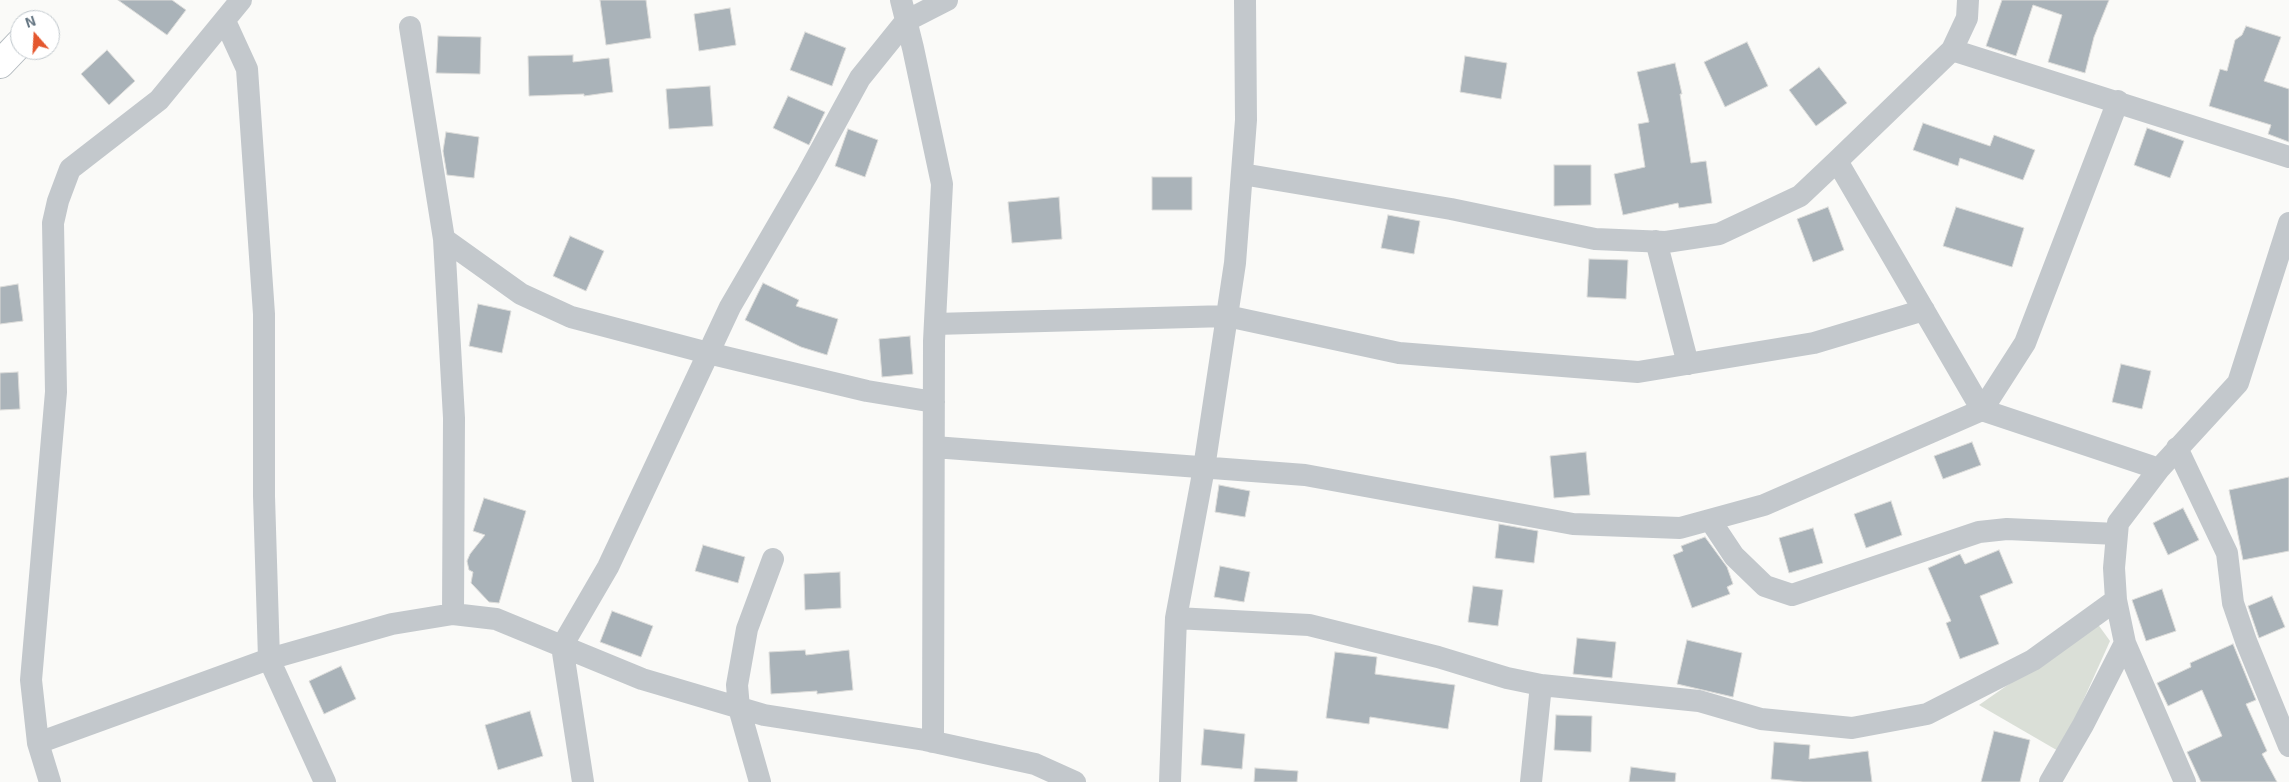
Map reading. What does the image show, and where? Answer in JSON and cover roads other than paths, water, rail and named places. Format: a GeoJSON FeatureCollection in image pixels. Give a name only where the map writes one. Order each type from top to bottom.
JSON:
{"type":"FeatureCollection","features":[{"type":"Feature","properties":{"kind":"street"},"geometry":{"type":"LineString","coordinates":[[50,782],[38,743],[31,680],[56,392],[53,223],[58,201],[70,169],[159,100],[241,0]]}},
{"type":"Feature","properties":{"kind":"street"},"geometry":{"type":"LineString","coordinates":[[579,781],[562,646],[608,567],[730,307],[807,175],[860,78],[904,11],[947,0]]}},
{"type":"Feature","properties":{"kind":"street"},"geometry":{"type":"LineString","coordinates":[[1170,782],[1176,618],[1204,468],[1235,263],[1246,120],[1245,0]]}},
{"type":"Feature","properties":{"kind":"street"},"geometry":{"type":"LineString","coordinates":[[1242,174],[1451,209],[1595,239],[1656,241],[1719,234],[1800,196],[1952,50],[1967,18],[1968,0]]}},
{"type":"Feature","properties":{"kind":"street"},"geometry":{"type":"LineString","coordinates":[[904,11],[942,184],[935,324],[933,742]]}},
{"type":"Feature","properties":{"kind":"street"},"geometry":{"type":"LineString","coordinates":[[224,20],[247,69],[249,89],[264,314],[264,496],[269,659],[324,782]]}},
{"type":"Feature","properties":{"kind":"street"},"geometry":{"type":"LineString","coordinates":[[410,27],[444,239],[454,418],[453,614]]}},
{"type":"Feature","properties":{"kind":"street"},"geometry":{"type":"LineString","coordinates":[[1952,50],[2289,157]]}},
{"type":"Feature","properties":{"kind":"street"},"geometry":{"type":"LineString","coordinates":[[0,64],[10,54]]}},
{"type":"Feature","properties":{"kind":"street"},"geometry":{"type":"LineString","coordinates":[[934,447],[1305,475],[1572,524],[1680,528],[1764,505],[1982,410],[2025,343],[2118,102]]}},
{"type":"Feature","properties":{"kind":"street"},"geometry":{"type":"LineString","coordinates":[[1837,161],[1982,410],[2159,469]]}},
{"type":"Feature","properties":{"kind":"street"},"geometry":{"type":"LineString","coordinates":[[2185,782],[2125,643],[2116,600],[2114,568],[2118,523],[2177,448],[2238,383],[2289,223]]}},
{"type":"Feature","properties":{"kind":"street"},"geometry":{"type":"LineString","coordinates":[[444,239],[521,294],[571,317],[708,354],[866,391],[934,402]]}},
{"type":"Feature","properties":{"kind":"street"},"geometry":{"type":"LineString","coordinates":[[1656,241],[1688,364]]}},
{"type":"Feature","properties":{"kind":"street"},"geometry":{"type":"LineString","coordinates":[[935,324],[1227,316],[1399,353],[1638,372],[1814,343],[1924,310]]}},
{"type":"Feature","properties":{"kind":"street"},"geometry":{"type":"LineString","coordinates":[[2177,448],[2226,553],[2233,603],[2289,746]]}},
{"type":"Feature","properties":{"kind":"street"},"geometry":{"type":"LineString","coordinates":[[1710,520],[1734,556],[1764,586],[1792,595],[1979,532],[2007,529],[2117,534]]}},
{"type":"Feature","properties":{"kind":"street"},"geometry":{"type":"LineString","coordinates":[[760,782],[739,708],[736,684],[747,629],[773,559]]}},
{"type":"Feature","properties":{"kind":"street"},"geometry":{"type":"LineString","coordinates":[[1176,618],[1309,625],[1438,657],[1507,678],[1541,685],[1699,701],[1761,719],[1852,728],[1927,714],[2033,660],[2116,600]]}},
{"type":"Feature","properties":{"kind":"street"},"geometry":{"type":"LineString","coordinates":[[38,743],[269,659],[392,624],[453,614],[496,620],[642,679],[764,715],[933,742],[1035,764],[1075,782]]}},
{"type":"Feature","properties":{"kind":"street"},"geometry":{"type":"LineString","coordinates":[[2050,782],[2083,724],[2125,643]]}},
{"type":"Feature","properties":{"kind":"street"},"geometry":{"type":"LineString","coordinates":[[1532,782],[1541,685]]}}]}
